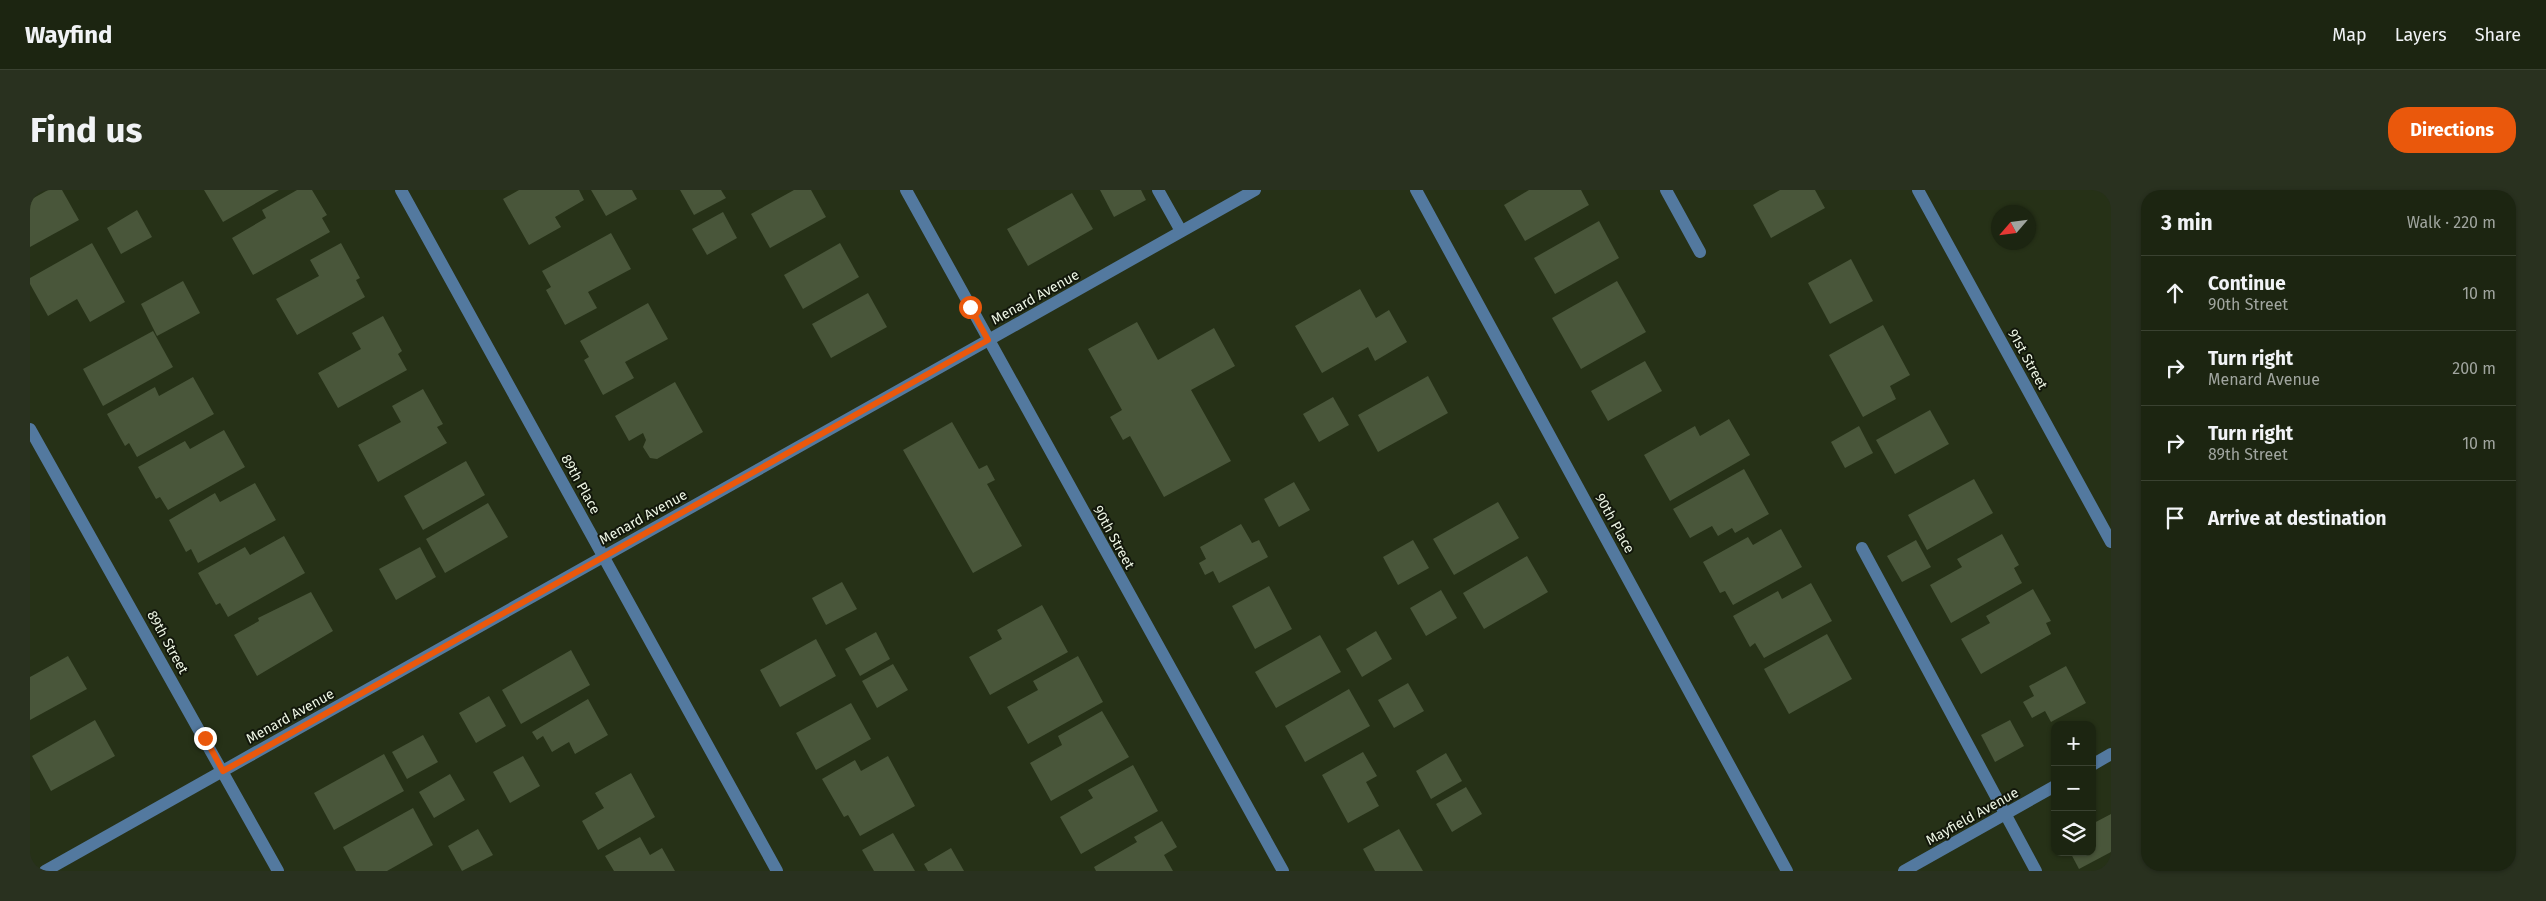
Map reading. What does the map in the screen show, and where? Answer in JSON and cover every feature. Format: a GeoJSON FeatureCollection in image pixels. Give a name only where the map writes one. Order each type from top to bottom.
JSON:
{"type":"FeatureCollection","features":[{"type":"Feature","properties":{"kind":"street","name":"89th Place"},"geometry":{"type":"LineString","coordinates":[[401,190],[777,871]]}},
{"type":"Feature","properties":{"kind":"street","name":"90th Street"},"geometry":{"type":"LineString","coordinates":[[906,190],[1283,871]]}},
{"type":"Feature","properties":{"kind":"street"},"geometry":{"type":"LineString","coordinates":[[1158,190],[1181,232]]}},
{"type":"Feature","properties":{"kind":"street","name":"Menard Avenue"},"geometry":{"type":"LineString","coordinates":[[46,871],[1255,190]]}},
{"type":"Feature","properties":{"kind":"street","name":"90th Place"},"geometry":{"type":"LineString","coordinates":[[1416,190],[1787,871]]}},
{"type":"Feature","properties":{"kind":"street"},"geometry":{"type":"LineString","coordinates":[[1666,190],[1700,252]]}},
{"type":"Feature","properties":{"kind":"street","name":"91st Street"},"geometry":{"type":"LineString","coordinates":[[1918,190],[2111,542]]}},
{"type":"Feature","properties":{"kind":"street","name":"89th Street"},"geometry":{"type":"LineString","coordinates":[[30,429],[278,871]]}},
{"type":"Feature","properties":{"kind":"street"},"geometry":{"type":"LineString","coordinates":[[1862,548],[2036,871]]}},
{"type":"Feature","properties":{"kind":"street"},"geometry":{"type":"LineString","coordinates":[[2096,763],[2111,754]]}},
{"type":"Feature","properties":{"kind":"street","name":"Mayfield Avenue"},"geometry":{"type":"LineString","coordinates":[[1904,871],[2051,788]]}},
{"type":"Feature","properties":{"kind":"building"},"geometry":{"type":"Polygon","coordinates":[[[48,190],[62,190],[79,220],[30,247],[30,200],[48,190]]]}},
{"type":"Feature","properties":{"kind":"building"},"geometry":{"type":"Polygon","coordinates":[[[204,190],[279,190],[223,222],[204,190]]]}},
{"type":"Feature","properties":{"kind":"building"},"geometry":{"type":"Polygon","coordinates":[[[297,190],[312,190],[327,215],[322,218],[330,232],[253,275],[232,238],[266,218],[262,210],[297,190]]]}},
{"type":"Feature","properties":{"kind":"building"},"geometry":{"type":"Polygon","coordinates":[[[519,190],[579,190],[584,200],[555,217],[561,227],[529,245],[503,199],[519,190]]]}},
{"type":"Feature","properties":{"kind":"building"},"geometry":{"type":"Polygon","coordinates":[[[591,190],[632,190],[637,199],[606,216],[591,190]]]}},
{"type":"Feature","properties":{"kind":"building"},"geometry":{"type":"Polygon","coordinates":[[[680,190],[721,190],[726,198],[694,215],[680,190]]]}},
{"type":"Feature","properties":{"kind":"building"},"geometry":{"type":"Polygon","coordinates":[[[794,190],[811,190],[826,217],[770,248],[751,214],[794,190]]]}},
{"type":"Feature","properties":{"kind":"building"},"geometry":{"type":"Polygon","coordinates":[[[1100,190],[1141,190],[1146,200],[1114,217],[1100,190]]]}},
{"type":"Feature","properties":{"kind":"building"},"geometry":{"type":"Polygon","coordinates":[[[1529,190],[1581,190],[1589,205],[1525,241],[1504,205],[1529,190]]]}},
{"type":"Feature","properties":{"kind":"building"},"geometry":{"type":"Polygon","coordinates":[[[1780,190],[1815,190],[1825,208],[1771,238],[1753,205],[1780,190]]]}},
{"type":"Feature","properties":{"kind":"building"},"geometry":{"type":"Polygon","coordinates":[[[1072,193],[1093,229],[1028,266],[1007,229],[1072,193]]]}},
{"type":"Feature","properties":{"kind":"building"},"geometry":{"type":"Polygon","coordinates":[[[137,210],[152,237],[121,254],[107,228],[137,210]]]}},
{"type":"Feature","properties":{"kind":"building"},"geometry":{"type":"Polygon","coordinates":[[[723,212],[737,238],[707,255],[692,229],[723,212]]]}},
{"type":"Feature","properties":{"kind":"building"},"geometry":{"type":"Polygon","coordinates":[[[1599,221],[1619,258],[1555,294],[1534,258],[1599,221]]]}},
{"type":"Feature","properties":{"kind":"building"},"geometry":{"type":"Polygon","coordinates":[[[611,233],[631,269],[588,292],[597,308],[565,325],[546,290],[551,287],[542,271],[611,233]]]}},
{"type":"Feature","properties":{"kind":"building"},"geometry":{"type":"Polygon","coordinates":[[[92,243],[125,302],[90,322],[77,299],[48,316],[30,284],[30,278],[92,243]]]}},
{"type":"Feature","properties":{"kind":"building"},"geometry":{"type":"Polygon","coordinates":[[[341,243],[360,278],[356,280],[365,297],[297,335],[276,299],[319,276],[310,260],[341,243]]]}},
{"type":"Feature","properties":{"kind":"building"},"geometry":{"type":"Polygon","coordinates":[[[840,243],[859,277],[803,309],[784,275],[840,243]]]}},
{"type":"Feature","properties":{"kind":"building"},"geometry":{"type":"Polygon","coordinates":[[[1851,259],[1873,301],[1830,324],[1808,283],[1851,259]]]}},
{"type":"Feature","properties":{"kind":"building"},"geometry":{"type":"Polygon","coordinates":[[[183,281],[200,313],[157,336],[141,304],[183,281]]]}},
{"type":"Feature","properties":{"kind":"building"},"geometry":{"type":"Polygon","coordinates":[[[1617,281],[1646,332],[1581,369],[1552,318],[1617,281]]]}},
{"type":"Feature","properties":{"kind":"building"},"geometry":{"type":"Polygon","coordinates":[[[1360,289],[1376,318],[1389,310],[1407,342],[1375,361],[1368,347],[1322,373],[1295,326],[1360,289]]]}},
{"type":"Feature","properties":{"kind":"building"},"geometry":{"type":"Polygon","coordinates":[[[868,293],[887,327],[831,358],[812,324],[868,293]]]}},
{"type":"Feature","properties":{"kind":"building"},"geometry":{"type":"Polygon","coordinates":[[[648,303],[668,339],[625,362],[634,378],[603,395],[584,360],[589,357],[580,341],[648,303]]]}},
{"type":"Feature","properties":{"kind":"building"},"geometry":{"type":"Polygon","coordinates":[[[383,316],[402,351],[398,354],[407,370],[338,408],[318,373],[361,349],[352,333],[383,316]]]}},
{"type":"Feature","properties":{"kind":"building"},"geometry":{"type":"Polygon","coordinates":[[[1137,322],[1158,360],[1214,328],[1235,366],[1191,390],[1231,461],[1164,497],[1130,436],[1123,440],[1110,417],[1122,410],[1088,349],[1137,322]]]}},
{"type":"Feature","properties":{"kind":"building"},"geometry":{"type":"Polygon","coordinates":[[[1883,325],[1910,375],[1890,386],[1896,399],[1863,417],[1829,355],[1883,325]]]}},
{"type":"Feature","properties":{"kind":"building"},"geometry":{"type":"Polygon","coordinates":[[[153,331],[173,367],[103,406],[83,369],[153,331]]]}},
{"type":"Feature","properties":{"kind":"building"},"geometry":{"type":"Polygon","coordinates":[[[1645,361],[1662,391],[1608,421],[1591,391],[1645,361]]]}},
{"type":"Feature","properties":{"kind":"building"},"geometry":{"type":"Polygon","coordinates":[[[1428,376],[1448,413],[1378,452],[1358,415],[1428,376]]]}},
{"type":"Feature","properties":{"kind":"building"},"geometry":{"type":"Polygon","coordinates":[[[193,377],[214,414],[137,457],[129,443],[125,446],[107,414],[155,387],[159,396],[193,377]]]}},
{"type":"Feature","properties":{"kind":"building"},"geometry":{"type":"Polygon","coordinates":[[[675,382],[703,432],[657,459],[650,458],[643,447],[646,440],[643,433],[629,441],[615,416],[675,382]]]}},
{"type":"Feature","properties":{"kind":"building"},"geometry":{"type":"Polygon","coordinates":[[[423,389],[443,424],[437,427],[447,443],[378,482],[358,445],[401,422],[392,406],[423,389]]]}},
{"type":"Feature","properties":{"kind":"building"},"geometry":{"type":"Polygon","coordinates":[[[1333,397],[1349,425],[1319,442],[1303,414],[1333,397]]]}},
{"type":"Feature","properties":{"kind":"building"},"geometry":{"type":"Polygon","coordinates":[[[1930,410],[1949,444],[1895,474],[1876,440],[1930,410]]]}},
{"type":"Feature","properties":{"kind":"building"},"geometry":{"type":"Polygon","coordinates":[[[1729,419],[1750,455],[1670,501],[1644,455],[1695,426],[1700,436],[1729,419]]]}},
{"type":"Feature","properties":{"kind":"building"},"geometry":{"type":"Polygon","coordinates":[[[952,422],[979,469],[987,465],[995,480],[987,484],[1022,546],[973,573],[903,450],[952,422]]]}},
{"type":"Feature","properties":{"kind":"building"},"geometry":{"type":"Polygon","coordinates":[[[1859,426],[1873,453],[1845,468],[1831,442],[1859,426]]]}},
{"type":"Feature","properties":{"kind":"building"},"geometry":{"type":"Polygon","coordinates":[[[224,430],[245,467],[168,510],[160,497],[156,499],[138,467],[185,441],[190,449],[224,430]]]}},
{"type":"Feature","properties":{"kind":"building"},"geometry":{"type":"Polygon","coordinates":[[[466,461],[485,495],[423,530],[404,496],[466,461]]]}},
{"type":"Feature","properties":{"kind":"building"},"geometry":{"type":"Polygon","coordinates":[[[1744,469],[1769,514],[1735,533],[1732,528],[1718,536],[1712,526],[1690,538],[1673,509],[1744,469]]]}},
{"type":"Feature","properties":{"kind":"building"},"geometry":{"type":"Polygon","coordinates":[[[1974,479],[1993,513],[1927,550],[1908,515],[1974,479]]]}},
{"type":"Feature","properties":{"kind":"building"},"geometry":{"type":"Polygon","coordinates":[[[1294,482],[1310,510],[1279,527],[1264,499],[1294,482]]]}},
{"type":"Feature","properties":{"kind":"building"},"geometry":{"type":"Polygon","coordinates":[[[255,483],[276,520],[198,563],[191,549],[186,552],[169,520],[215,493],[220,502],[255,483]]]}},
{"type":"Feature","properties":{"kind":"building"},"geometry":{"type":"Polygon","coordinates":[[[1498,502],[1519,538],[1454,575],[1433,539],[1498,502]]]}},
{"type":"Feature","properties":{"kind":"building"},"geometry":{"type":"Polygon","coordinates":[[[488,503],[508,537],[445,573],[426,539],[488,503]]]}},
{"type":"Feature","properties":{"kind":"building"},"geometry":{"type":"Polygon","coordinates":[[[1241,524],[1252,543],[1259,540],[1268,557],[1219,583],[1213,571],[1205,575],[1199,563],[1206,559],[1200,547],[1241,524]]]}},
{"type":"Feature","properties":{"kind":"building"},"geometry":{"type":"Polygon","coordinates":[[[1781,529],[1802,567],[1733,605],[1725,591],[1720,593],[1703,562],[1748,537],[1753,545],[1781,529]]]}},
{"type":"Feature","properties":{"kind":"building"},"geometry":{"type":"Polygon","coordinates":[[[2002,534],[2019,565],[2014,568],[2022,583],[1951,623],[1930,585],[1962,567],[1957,559],[2002,534]]]}},
{"type":"Feature","properties":{"kind":"building"},"geometry":{"type":"Polygon","coordinates":[[[284,536],[305,573],[228,617],[220,603],[216,605],[198,573],[245,547],[250,555],[284,536]]]}},
{"type":"Feature","properties":{"kind":"building"},"geometry":{"type":"Polygon","coordinates":[[[1413,540],[1429,568],[1398,585],[1383,557],[1413,540]]]}},
{"type":"Feature","properties":{"kind":"building"},"geometry":{"type":"Polygon","coordinates":[[[1916,540],[1931,567],[1902,582],[1887,556],[1916,540]]]}},
{"type":"Feature","properties":{"kind":"building"},"geometry":{"type":"Polygon","coordinates":[[[420,547],[436,577],[396,600],[379,569],[420,547]]]}},
{"type":"Feature","properties":{"kind":"building"},"geometry":{"type":"Polygon","coordinates":[[[1527,556],[1548,592],[1484,629],[1463,593],[1527,556]]]}},
{"type":"Feature","properties":{"kind":"building"},"geometry":{"type":"Polygon","coordinates":[[[842,582],[857,609],[826,625],[812,598],[842,582]]]}},
{"type":"Feature","properties":{"kind":"building"},"geometry":{"type":"Polygon","coordinates":[[[1811,583],[1832,621],[1764,658],[1755,643],[1750,647],[1733,616],[1778,591],[1782,599],[1811,583]]]}},
{"type":"Feature","properties":{"kind":"building"},"geometry":{"type":"Polygon","coordinates":[[[1269,586],[1292,629],[1255,649],[1232,606],[1269,586]]]}},
{"type":"Feature","properties":{"kind":"building"},"geometry":{"type":"Polygon","coordinates":[[[2033,589],[2051,621],[2046,623],[2051,634],[1981,674],[1961,639],[1990,623],[1986,616],[2033,589]]]}},
{"type":"Feature","properties":{"kind":"building"},"geometry":{"type":"Polygon","coordinates":[[[1441,590],[1457,618],[1426,636],[1410,608],[1441,590]]]}},
{"type":"Feature","properties":{"kind":"building"},"geometry":{"type":"Polygon","coordinates":[[[311,592],[333,631],[257,676],[234,635],[259,621],[258,618],[311,592]]]}},
{"type":"Feature","properties":{"kind":"building"},"geometry":{"type":"Polygon","coordinates":[[[1042,605],[1068,652],[990,695],[969,657],[1002,639],[997,630],[1042,605]]]}},
{"type":"Feature","properties":{"kind":"building"},"geometry":{"type":"Polygon","coordinates":[[[1376,631],[1392,659],[1362,677],[1346,649],[1376,631]]]}},
{"type":"Feature","properties":{"kind":"building"},"geometry":{"type":"Polygon","coordinates":[[[876,632],[890,659],[860,676],[845,649],[876,632]]]}},
{"type":"Feature","properties":{"kind":"building"},"geometry":{"type":"Polygon","coordinates":[[[1827,634],[1852,679],[1789,714],[1764,669],[1827,634]]]}},
{"type":"Feature","properties":{"kind":"building"},"geometry":{"type":"Polygon","coordinates":[[[1320,635],[1341,672],[1276,708],[1255,672],[1320,635]]]}},
{"type":"Feature","properties":{"kind":"building"},"geometry":{"type":"Polygon","coordinates":[[[816,639],[836,676],[780,707],[760,670],[816,639]]]}},
{"type":"Feature","properties":{"kind":"building"},"geometry":{"type":"Polygon","coordinates":[[[571,650],[590,685],[521,724],[502,690],[571,650]]]}},
{"type":"Feature","properties":{"kind":"building"},"geometry":{"type":"Polygon","coordinates":[[[68,656],[87,689],[30,720],[30,677],[68,656]]]}},
{"type":"Feature","properties":{"kind":"building"},"geometry":{"type":"Polygon","coordinates":[[[1078,656],[1103,702],[1028,744],[1007,707],[1038,690],[1033,681],[1078,656]]]}},
{"type":"Feature","properties":{"kind":"building"},"geometry":{"type":"Polygon","coordinates":[[[893,664],[908,690],[877,708],[862,681],[893,664]]]}},
{"type":"Feature","properties":{"kind":"building"},"geometry":{"type":"Polygon","coordinates":[[[2066,666],[2086,703],[2051,722],[2045,711],[2032,718],[2023,702],[2034,696],[2029,686],[2066,666]]]}},
{"type":"Feature","properties":{"kind":"building"},"geometry":{"type":"Polygon","coordinates":[[[1408,683],[1424,711],[1394,728],[1378,700],[1408,683]]]}},
{"type":"Feature","properties":{"kind":"building"},"geometry":{"type":"Polygon","coordinates":[[[1349,689],[1370,726],[1305,762],[1285,726],[1349,689]]]}},
{"type":"Feature","properties":{"kind":"building"},"geometry":{"type":"Polygon","coordinates":[[[489,696],[506,726],[476,743],[459,713],[489,696]]]}},
{"type":"Feature","properties":{"kind":"building"},"geometry":{"type":"Polygon","coordinates":[[[588,699],[608,735],[575,754],[569,742],[552,752],[543,736],[537,740],[532,732],[588,699]]]}},
{"type":"Feature","properties":{"kind":"building"},"geometry":{"type":"Polygon","coordinates":[[[851,703],[871,739],[816,770],[796,733],[851,703]]]}},
{"type":"Feature","properties":{"kind":"building"},"geometry":{"type":"Polygon","coordinates":[[[1102,711],[1129,757],[1051,801],[1030,763],[1062,745],[1058,736],[1102,711]]]}},
{"type":"Feature","properties":{"kind":"building"},"geometry":{"type":"Polygon","coordinates":[[[95,720],[115,756],[51,791],[32,756],[95,720]]]}},
{"type":"Feature","properties":{"kind":"building"},"geometry":{"type":"Polygon","coordinates":[[[2010,720],[2024,746],[1995,762],[1981,735],[2010,720]]]}},
{"type":"Feature","properties":{"kind":"building"},"geometry":{"type":"Polygon","coordinates":[[[423,735],[438,762],[407,779],[392,752],[423,735]]]}},
{"type":"Feature","properties":{"kind":"building"},"geometry":{"type":"Polygon","coordinates":[[[1363,752],[1377,776],[1366,782],[1379,806],[1348,823],[1322,775],[1363,752]]]}},
{"type":"Feature","properties":{"kind":"building"},"geometry":{"type":"Polygon","coordinates":[[[1446,753],[1462,781],[1431,799],[1416,771],[1446,753]]]}},
{"type":"Feature","properties":{"kind":"building"},"geometry":{"type":"Polygon","coordinates":[[[384,754],[404,791],[334,830],[314,793],[384,754]]]}},
{"type":"Feature","properties":{"kind":"building"},"geometry":{"type":"Polygon","coordinates":[[[523,756],[540,786],[510,803],[493,772],[523,756]]]}},
{"type":"Feature","properties":{"kind":"building"},"geometry":{"type":"Polygon","coordinates":[[[888,756],[915,806],[860,836],[848,815],[844,817],[822,779],[855,760],[861,771],[888,756]]]}},
{"type":"Feature","properties":{"kind":"building"},"geometry":{"type":"Polygon","coordinates":[[[1133,765],[1158,811],[1081,854],[1060,817],[1093,798],[1088,790],[1133,765]]]}},
{"type":"Feature","properties":{"kind":"building"},"geometry":{"type":"Polygon","coordinates":[[[631,773],[655,817],[598,850],[582,821],[604,808],[595,793],[631,773]]]}},
{"type":"Feature","properties":{"kind":"building"},"geometry":{"type":"Polygon","coordinates":[[[450,774],[465,800],[434,818],[419,792],[450,774]]]}},
{"type":"Feature","properties":{"kind":"building"},"geometry":{"type":"Polygon","coordinates":[[[1466,787],[1482,814],[1452,832],[1436,804],[1466,787]]]}},
{"type":"Feature","properties":{"kind":"building"},"geometry":{"type":"Polygon","coordinates":[[[413,808],[433,845],[387,871],[356,871],[343,847],[413,808]]]}},
{"type":"Feature","properties":{"kind":"building"},"geometry":{"type":"Polygon","coordinates":[[[2111,814],[2111,852],[2079,869],[2072,856],[2096,856],[2096,822],[2111,814]]]}},
{"type":"Feature","properties":{"kind":"building"},"geometry":{"type":"Polygon","coordinates":[[[1162,821],[1177,847],[1164,855],[1173,871],[1096,871],[1094,867],[1137,842],[1134,837],[1162,821]]]}},
{"type":"Feature","properties":{"kind":"building"},"geometry":{"type":"Polygon","coordinates":[[[478,829],[493,855],[462,871],[448,846],[478,829]]]}},
{"type":"Feature","properties":{"kind":"building"},"geometry":{"type":"Polygon","coordinates":[[[1399,829],[1423,871],[1375,871],[1363,849],[1399,829]]]}},
{"type":"Feature","properties":{"kind":"building"},"geometry":{"type":"Polygon","coordinates":[[[893,833],[915,871],[874,871],[862,850],[893,833]]]}},
{"type":"Feature","properties":{"kind":"building"},"geometry":{"type":"Polygon","coordinates":[[[640,837],[650,855],[662,848],[675,871],[614,871],[605,856],[640,837]]]}},
{"type":"Feature","properties":{"kind":"building"},"geometry":{"type":"Polygon","coordinates":[[[951,848],[964,871],[928,871],[924,864],[951,848]]]}},
{"type":"Feature","properties":{"kind":"route"},"geometry":{"type":"LineString","coordinates":[[205,738],[223,771],[254,754],[988,340],[970,307]]}}]}
